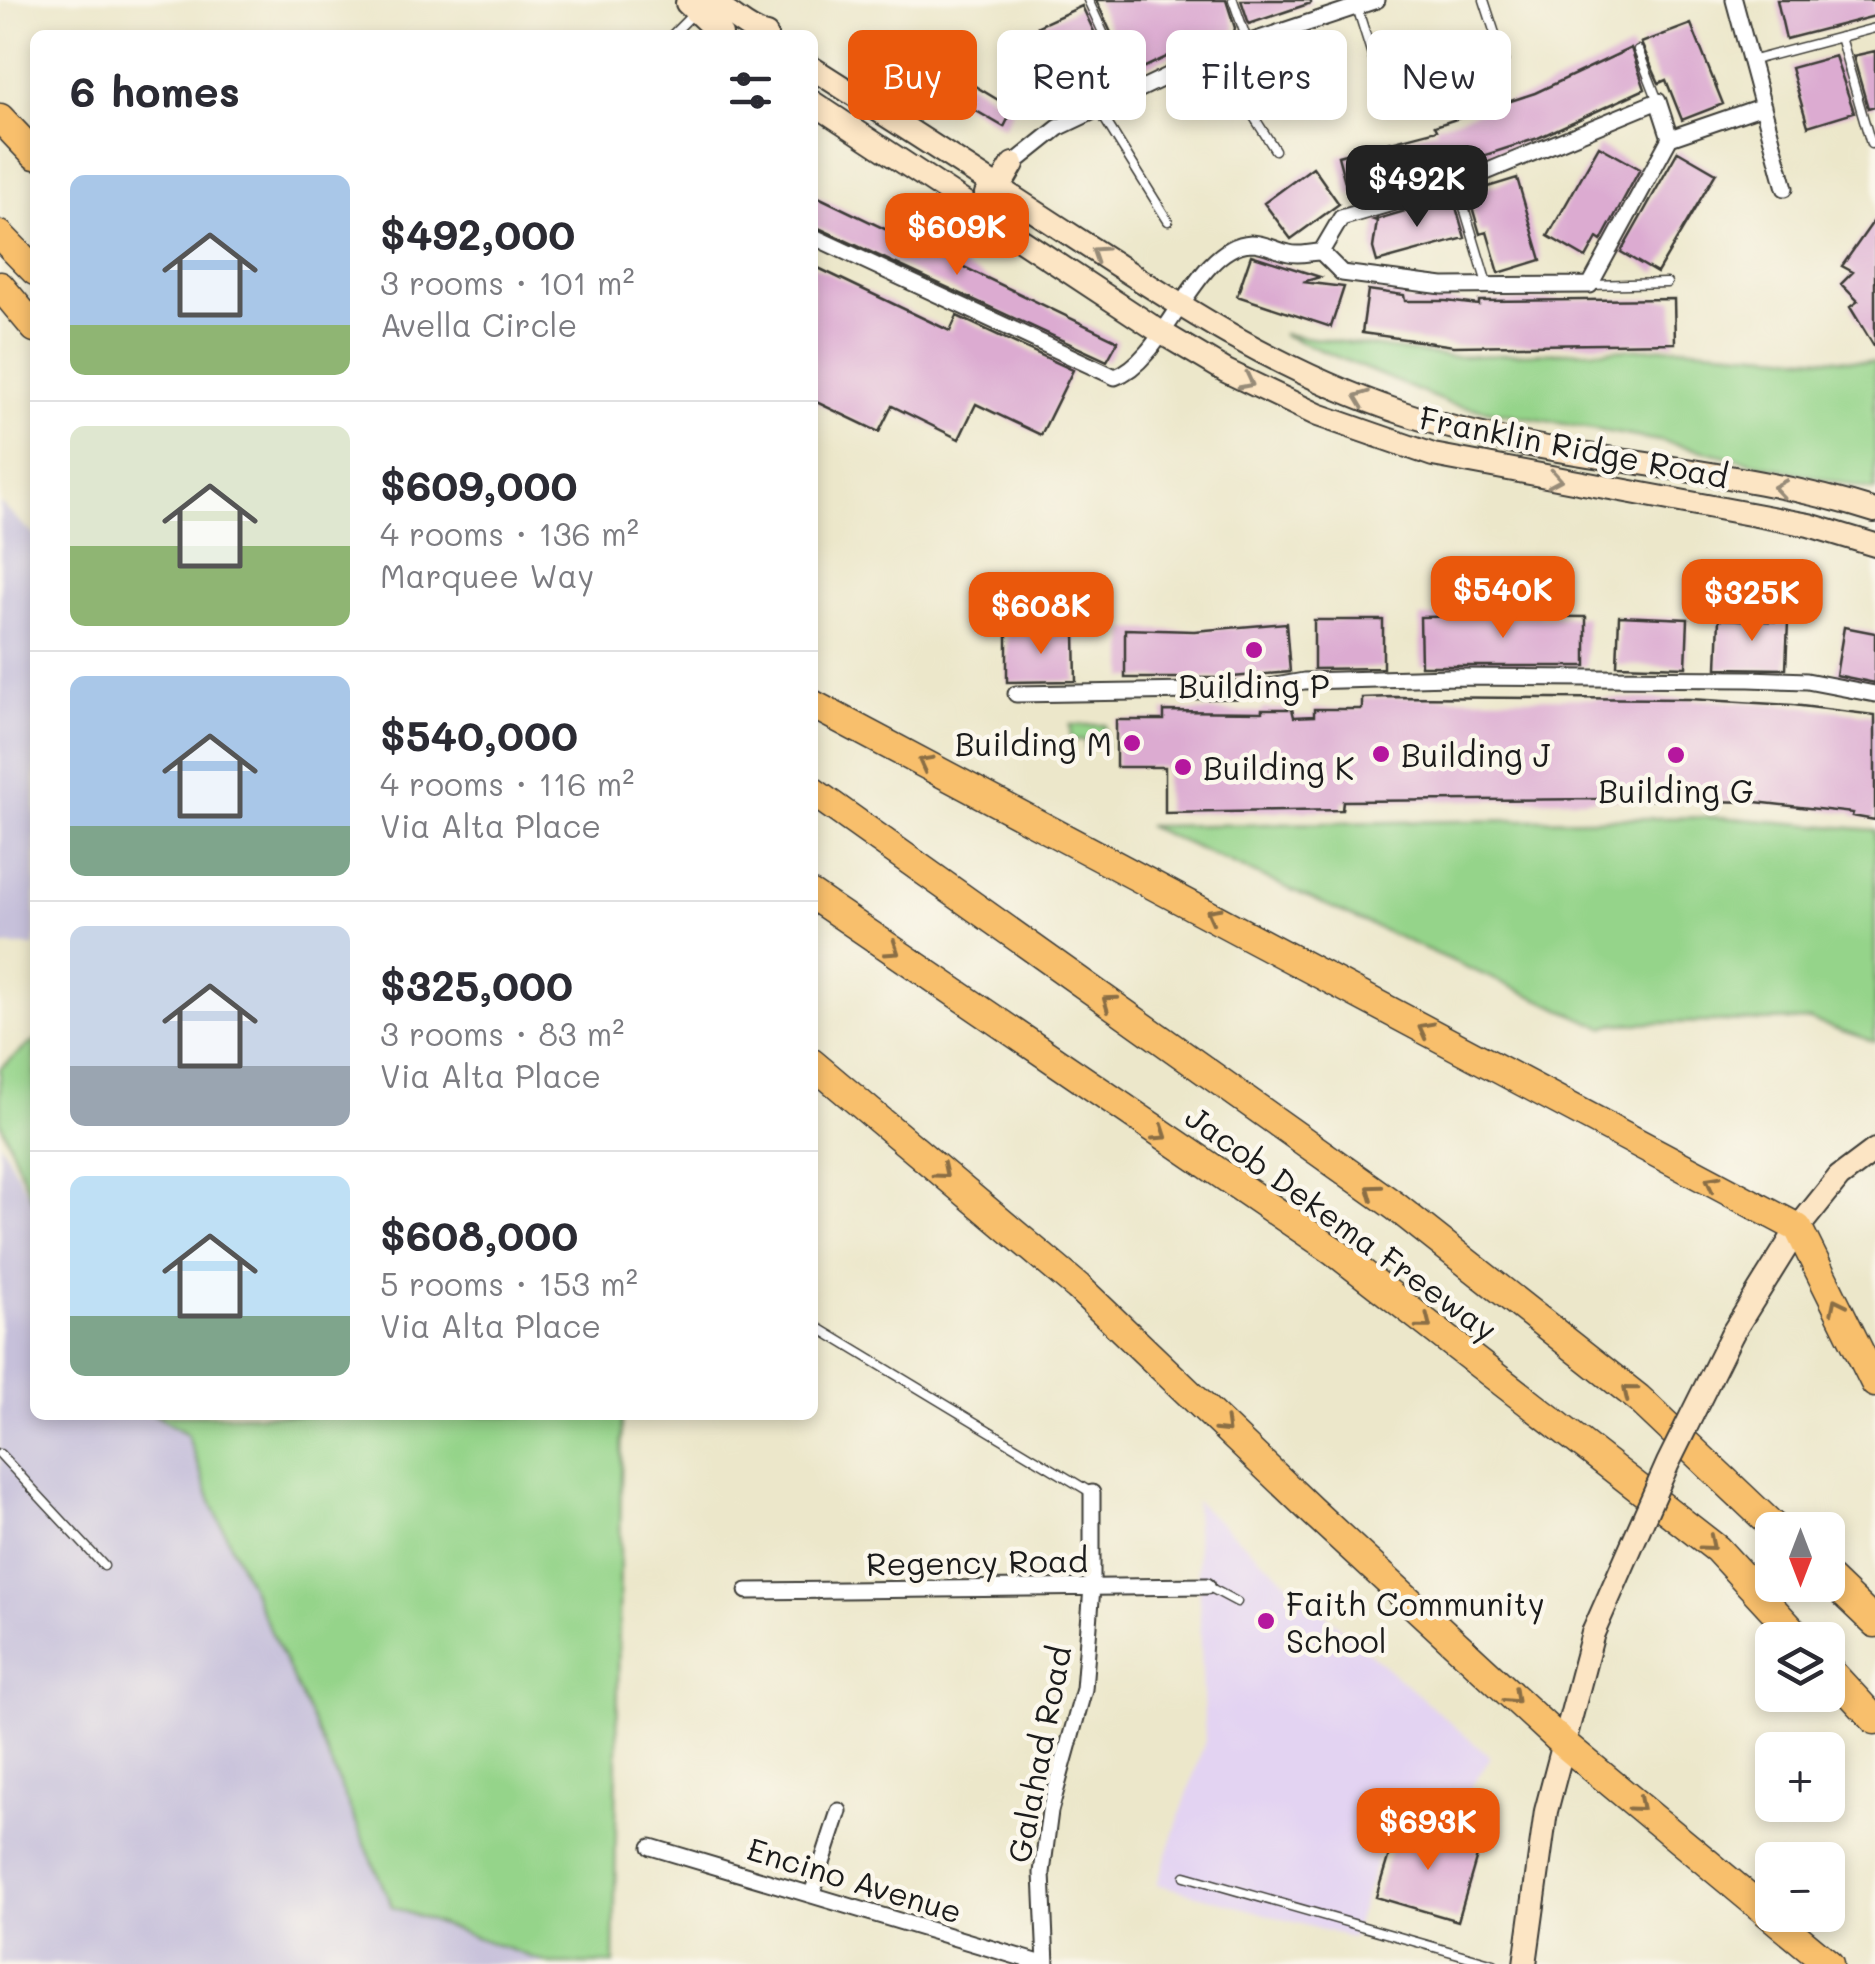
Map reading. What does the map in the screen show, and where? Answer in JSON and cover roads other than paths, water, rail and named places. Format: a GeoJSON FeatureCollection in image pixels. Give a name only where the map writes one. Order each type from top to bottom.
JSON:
{"type":"FeatureCollection","features":[{"type":"Feature","properties":{"kind":"highway"},"geometry":{"type":"LineString","coordinates":[[0,118],[30,150]]}},
{"type":"Feature","properties":{"kind":"highway"},"geometry":{"type":"LineString","coordinates":[[0,235],[30,266]]}},
{"type":"Feature","properties":{"kind":"highway"},"geometry":{"type":"LineString","coordinates":[[0,286],[30,322]]}},
{"type":"Feature","properties":{"kind":"highway"},"geometry":{"type":"LineString","coordinates":[[818,707],[1798,1228],[1875,1383]]}},
{"type":"Feature","properties":{"kind":"highway","name":"Jacob Dekema Freeway"},"geometry":{"type":"LineString","coordinates":[[818,794],[1395,1206],[1638,1398],[1758,1512]]}},
{"type":"Feature","properties":{"kind":"highway","name":"Jacob Dekema Freeway"},"geometry":{"type":"LineString","coordinates":[[818,899],[1334,1252],[1717,1549],[1784,1622]]}},
{"type":"Feature","properties":{"kind":"highway"},"geometry":{"type":"LineString","coordinates":[[818,1068],[1078,1287],[1563,1743],[1829,1964]]}},
{"type":"Feature","properties":{"kind":"highway"},"geometry":{"type":"LineString","coordinates":[[1845,1594],[1875,1623]]}},
{"type":"Feature","properties":{"kind":"highway"},"geometry":{"type":"LineString","coordinates":[[1845,1687],[1875,1720]]}},
{"type":"Feature","properties":{"kind":"street"},"geometry":{"type":"LineString","coordinates":[[730,0],[761,30]]}},
{"type":"Feature","properties":{"kind":"street"},"geometry":{"type":"LineString","coordinates":[[1734,0],[1785,188]]}},
{"type":"Feature","properties":{"kind":"street"},"geometry":{"type":"LineString","coordinates":[[1286,30],[1368,2]]}},
{"type":"Feature","properties":{"kind":"street"},"geometry":{"type":"LineString","coordinates":[[690,6],[720,6],[752,30]]}},
{"type":"Feature","properties":{"kind":"street"},"geometry":{"type":"LineString","coordinates":[[690,6],[716,30]]}},
{"type":"Feature","properties":{"kind":"street","name":"Franklin Ridge Road"},"geometry":{"type":"LineString","coordinates":[[818,72],[1252,350],[1364,400],[1445,426],[1806,492],[1875,511]]}},
{"type":"Feature","properties":{"kind":"street"},"geometry":{"type":"LineString","coordinates":[[1320,252],[1341,218],[1457,184],[1658,101],[1670,138]]}},
{"type":"Feature","properties":{"kind":"street","name":"Franklin Ridge Road"},"geometry":{"type":"LineString","coordinates":[[818,106],[1162,333],[1226,371],[1349,428],[1434,456],[1809,525],[1875,545]]}},
{"type":"Feature","properties":{"kind":"street"},"geometry":{"type":"LineString","coordinates":[[818,239],[1115,377],[1129,372],[1162,333],[1196,280],[1238,247],[1251,243],[1292,254],[1320,252],[1342,273],[1443,286],[1590,285],[1670,138],[1763,106]]}},
{"type":"Feature","properties":{"kind":"street"},"geometry":{"type":"LineString","coordinates":[[906,165],[922,164],[974,193],[990,194],[1012,164],[1058,128],[1075,120]]}},
{"type":"Feature","properties":{"kind":"street"},"geometry":{"type":"LineString","coordinates":[[1080,277],[1110,282],[1161,314],[1180,306]]}},
{"type":"Feature","properties":{"kind":"street"},"geometry":{"type":"LineString","coordinates":[[1162,333],[1179,321],[1190,323],[1238,350],[1252,350]]}},
{"type":"Feature","properties":{"kind":"street"},"geometry":{"type":"LineString","coordinates":[[1016,694],[1252,690],[1304,680],[1484,677],[1748,678],[1808,681],[1875,694]]}},
{"type":"Feature","properties":{"kind":"street"},"geometry":{"type":"LineString","coordinates":[[1525,1964],[1546,1811],[1594,1633],[1668,1463],[1732,1334],[1798,1228],[1839,1176],[1875,1150]]}},
{"type":"Feature","properties":{"kind":"street","name":"Galahad Road"},"geometry":{"type":"LineString","coordinates":[[1044,1964],[1042,1873],[1050,1811],[1084,1689],[1092,1587],[1092,1494]]}},
{"type":"Feature","properties":{"kind":"street","name":"Regency Road"},"geometry":{"type":"LineString","coordinates":[[747,1592],[1207,1586]]}},
{"type":"Feature","properties":{"kind":"street"},"geometry":{"type":"LineString","coordinates":[[812,1894],[840,1811]]}},
{"type":"Feature","properties":{"kind":"street","name":"Encino Avenue"},"geometry":{"type":"LineString","coordinates":[[651,1847],[1044,1964]]}},
{"type":"Feature","properties":{"kind":"lane"},"geometry":{"type":"LineString","coordinates":[[1088,0],[1102,30]]}},
{"type":"Feature","properties":{"kind":"lane"},"geometry":{"type":"LineString","coordinates":[[1233,0],[1243,30]]}},
{"type":"Feature","properties":{"kind":"lane"},"geometry":{"type":"LineString","coordinates":[[1484,0],[1494,30]]}},
{"type":"Feature","properties":{"kind":"lane"},"geometry":{"type":"LineString","coordinates":[[1368,2],[1373,30]]}},
{"type":"Feature","properties":{"kind":"lane"},"geometry":{"type":"LineString","coordinates":[[675,30],[690,6]]}},
{"type":"Feature","properties":{"kind":"lane"},"geometry":{"type":"LineString","coordinates":[[1750,61],[1875,28]]}},
{"type":"Feature","properties":{"kind":"lane"},"geometry":{"type":"LineString","coordinates":[[1840,37],[1871,144]]}},
{"type":"Feature","properties":{"kind":"lane"},"geometry":{"type":"LineString","coordinates":[[1638,50],[1658,101]]}},
{"type":"Feature","properties":{"kind":"lane"},"geometry":{"type":"LineString","coordinates":[[1105,120],[1168,220]]}},
{"type":"Feature","properties":{"kind":"lane"},"geometry":{"type":"LineString","coordinates":[[1256,120],[1275,150]]}},
{"type":"Feature","properties":{"kind":"lane"},"geometry":{"type":"LineString","coordinates":[[1457,184],[1488,288]]}},
{"type":"Feature","properties":{"kind":"lane"},"geometry":{"type":"LineString","coordinates":[[1590,285],[1667,282]]}},
{"type":"Feature","properties":{"kind":"lane"},"geometry":{"type":"LineString","coordinates":[[818,1328],[1092,1494]]}},
{"type":"Feature","properties":{"kind":"lane"},"geometry":{"type":"LineString","coordinates":[[0,1454],[104,1566]]}},
{"type":"Feature","properties":{"kind":"lane"},"geometry":{"type":"LineString","coordinates":[[1207,1586],[1237,1602]]}},
{"type":"Feature","properties":{"kind":"lane"},"geometry":{"type":"LineString","coordinates":[[1185,1876],[1494,1964]]}},
{"type":"Feature","properties":{"kind":"place","name":"Building P"},"geometry":{"type":"Point","coordinates":[1254,650]}},
{"type":"Feature","properties":{"kind":"place","name":"Building M"},"geometry":{"type":"Point","coordinates":[1132,743]}},
{"type":"Feature","properties":{"kind":"place","name":"Building J"},"geometry":{"type":"Point","coordinates":[1381,754]}},
{"type":"Feature","properties":{"kind":"place","name":"Building G"},"geometry":{"type":"Point","coordinates":[1676,755]}},
{"type":"Feature","properties":{"kind":"place","name":"Building K"},"geometry":{"type":"Point","coordinates":[1183,767]}},
{"type":"Feature","properties":{"kind":"place","name":"Faith Community School"},"geometry":{"type":"Point","coordinates":[1266,1621]}}]}
